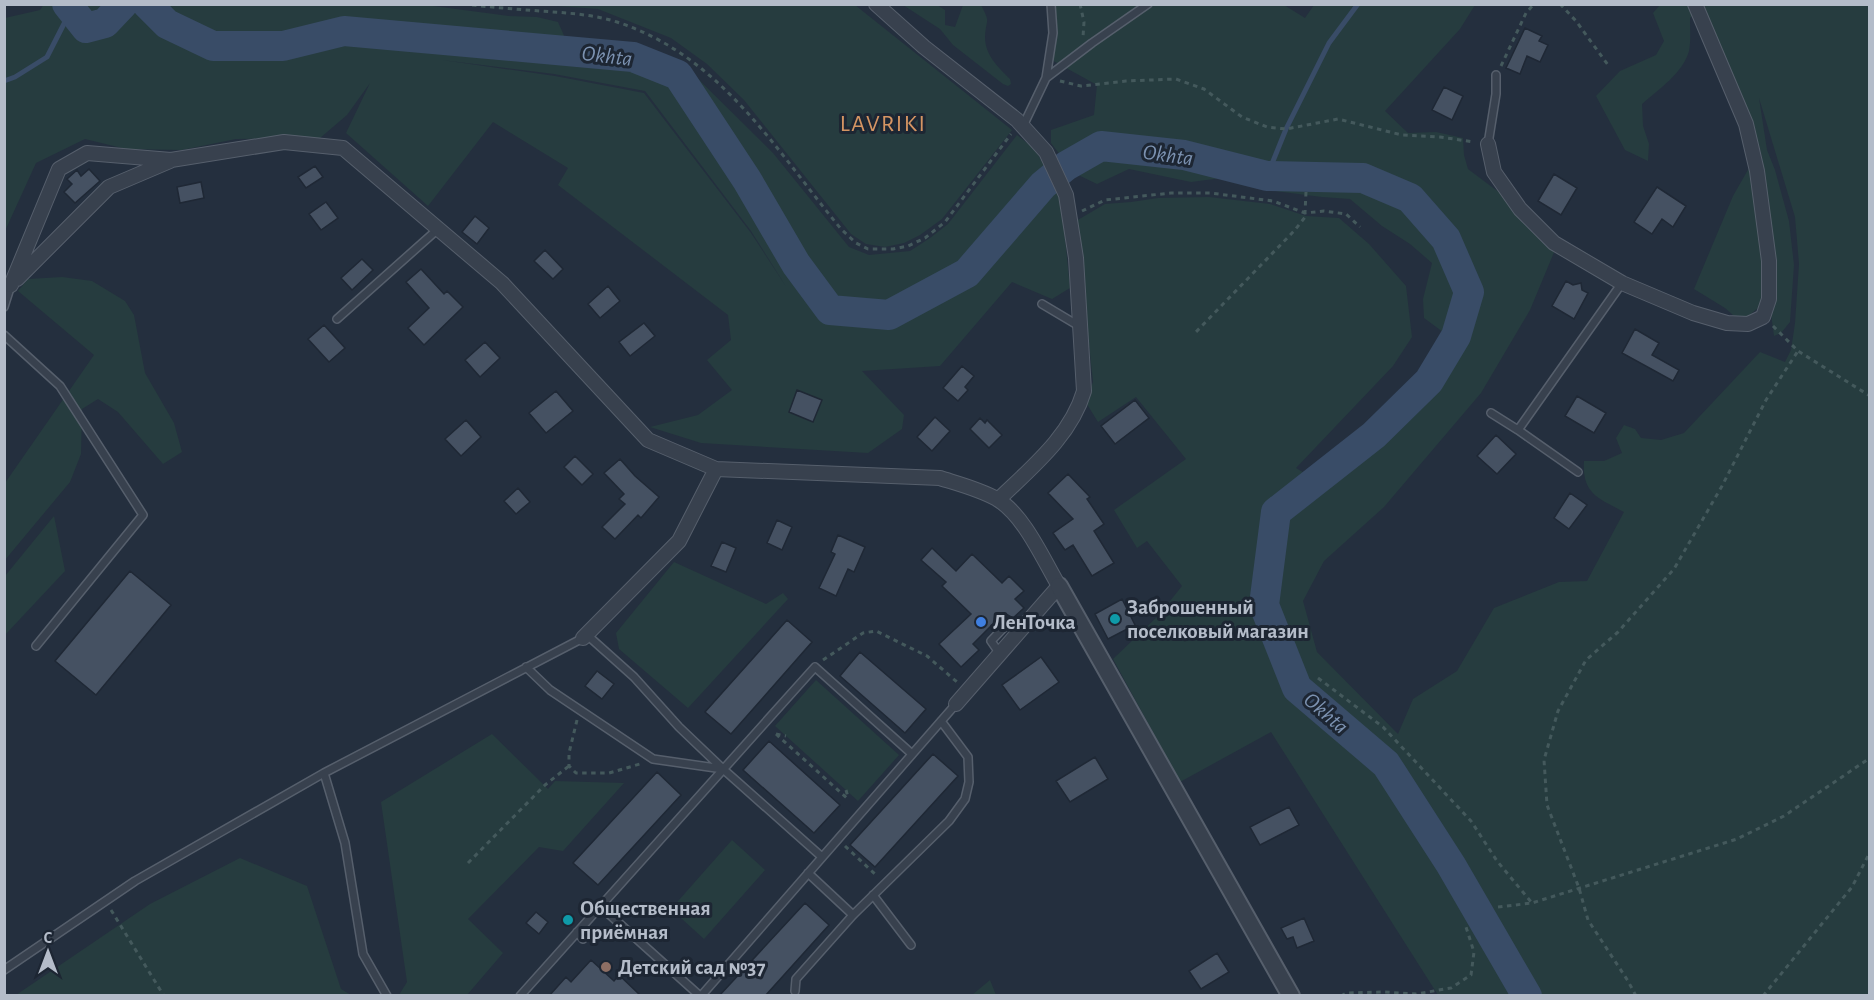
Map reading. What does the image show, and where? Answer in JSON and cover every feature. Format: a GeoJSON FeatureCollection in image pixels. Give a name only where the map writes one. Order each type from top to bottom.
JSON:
{"type":"FeatureCollection","features":[{"type":"Feature","properties":{"kind":"street"},"geometry":{"type":"LineString","coordinates":[[876,4],[924,47],[1021,124],[1046,152],[1066,195],[1076,258],[1084,391],[1079,407],[1056,442],[998,500]]}},
{"type":"Feature","properties":{"kind":"street"},"geometry":{"type":"LineString","coordinates":[[1488,144],[1494,172],[1520,209],[1554,243],[1622,283],[1693,313],[1727,323],[1748,324],[1763,317],[1769,299],[1769,261],[1757,171],[1746,124],[1695,4]]}},
{"type":"Feature","properties":{"kind":"street"},"geometry":{"type":"LineString","coordinates":[[11,285],[59,169],[87,153],[171,160],[284,142],[343,148],[502,283],[648,440],[716,469],[939,478],[969,487],[998,500],[1018,518],[1059,586],[1292,996]]}},
{"type":"Feature","properties":{"kind":"street"},"geometry":{"type":"LineString","coordinates":[[11,285],[109,187],[171,160]]}},
{"type":"Feature","properties":{"kind":"street"},"geometry":{"type":"LineString","coordinates":[[584,636],[679,540],[716,469]]}},
{"type":"Feature","properties":{"kind":"street"},"geometry":{"type":"LineString","coordinates":[[956,704],[1059,586]]}},
{"type":"Feature","properties":{"kind":"lane"},"geometry":{"type":"LineString","coordinates":[[1021,124],[1046,78],[1053,33],[1051,4]]}},
{"type":"Feature","properties":{"kind":"lane"},"geometry":{"type":"LineString","coordinates":[[1046,78],[1148,4]]}},
{"type":"Feature","properties":{"kind":"lane"},"geometry":{"type":"LineString","coordinates":[[1488,144],[1496,94],[1496,75]]}},
{"type":"Feature","properties":{"kind":"lane"},"geometry":{"type":"LineString","coordinates":[[337,319],[438,229]]}},
{"type":"Feature","properties":{"kind":"lane"},"geometry":{"type":"LineString","coordinates":[[1518,430],[1622,283]]}},
{"type":"Feature","properties":{"kind":"lane"},"geometry":{"type":"LineString","coordinates":[[4,307],[11,285]]}},
{"type":"Feature","properties":{"kind":"lane"},"geometry":{"type":"LineString","coordinates":[[1042,304],[1081,328]]}},
{"type":"Feature","properties":{"kind":"lane"},"geometry":{"type":"LineString","coordinates":[[4,335],[60,386],[143,514],[36,646]]}},
{"type":"Feature","properties":{"kind":"lane"},"geometry":{"type":"LineString","coordinates":[[1491,412],[1578,472]]}},
{"type":"Feature","properties":{"kind":"lane"},"geometry":{"type":"LineString","coordinates":[[4,970],[135,881],[324,773],[584,636],[634,677],[679,727],[822,857]]}},
{"type":"Feature","properties":{"kind":"lane"},"geometry":{"type":"LineString","coordinates":[[526,667],[550,690],[653,759],[723,769]]}},
{"type":"Feature","properties":{"kind":"lane"},"geometry":{"type":"LineString","coordinates":[[520,996],[815,667],[912,754]]}},
{"type":"Feature","properties":{"kind":"lane"},"geometry":{"type":"LineString","coordinates":[[600,906],[700,996],[956,704]]}},
{"type":"Feature","properties":{"kind":"lane"},"geometry":{"type":"LineString","coordinates":[[795,991],[796,979],[853,915],[949,821],[965,799],[969,782],[968,757],[941,721]]}},
{"type":"Feature","properties":{"kind":"lane"},"geometry":{"type":"LineString","coordinates":[[324,773],[345,843],[363,954],[387,996]]}},
{"type":"Feature","properties":{"kind":"lane"},"geometry":{"type":"LineString","coordinates":[[808,873],[853,915]]}},
{"type":"Feature","properties":{"kind":"lane"},"geometry":{"type":"LineString","coordinates":[[873,895],[911,945]]}},
{"type":"Feature","properties":{"kind":"lane"},"geometry":{"type":"LineString","coordinates":[[577,932],[583,939]]}},
{"type":"Feature","properties":{"kind":"path"},"geometry":{"type":"LineString","coordinates":[[463,4],[583,14],[616,22],[672,47],[702,68],[731,94],[754,119],[841,229],[856,243],[868,249],[893,249],[908,246],[925,238],[945,222],[1021,124]]}},
{"type":"Feature","properties":{"kind":"path"},"geometry":{"type":"LineString","coordinates":[[1080,4],[1084,22],[1083,50]]}},
{"type":"Feature","properties":{"kind":"path"},"geometry":{"type":"LineString","coordinates":[[1496,75],[1526,13],[1534,4]]}},
{"type":"Feature","properties":{"kind":"path"},"geometry":{"type":"LineString","coordinates":[[1560,4],[1576,21],[1608,65]]}},
{"type":"Feature","properties":{"kind":"path"},"geometry":{"type":"LineString","coordinates":[[1046,78],[1081,86],[1176,79],[1204,89],[1242,117],[1267,127],[1286,129],[1338,119],[1402,135],[1488,144]]}},
{"type":"Feature","properties":{"kind":"path"},"geometry":{"type":"LineString","coordinates":[[1194,334],[1306,216],[1306,192]]}},
{"type":"Feature","properties":{"kind":"path"},"geometry":{"type":"LineString","coordinates":[[1070,219],[1105,200],[1210,193],[1273,201],[1305,213],[1324,211],[1346,214],[1360,227]]}},
{"type":"Feature","properties":{"kind":"path"},"geometry":{"type":"LineString","coordinates":[[1763,317],[1798,351],[1869,396]]}},
{"type":"Feature","properties":{"kind":"path"},"geometry":{"type":"LineString","coordinates":[[1635,996],[1628,981],[1588,920],[1579,888],[1547,805],[1544,759],[1558,711],[1586,660],[1618,632],[1674,569],[1722,486],[1766,400],[1798,351]]}},
{"type":"Feature","properties":{"kind":"path"},"geometry":{"type":"LineString","coordinates":[[815,667],[863,633],[876,631],[927,656],[967,692]]}},
{"type":"Feature","properties":{"kind":"path"},"geometry":{"type":"LineString","coordinates":[[1318,678],[1383,727],[1471,821],[1497,861],[1532,903]]}},
{"type":"Feature","properties":{"kind":"path"},"geometry":{"type":"LineString","coordinates":[[579,710],[569,753],[569,766],[576,773],[609,773],[653,759]]}},
{"type":"Feature","properties":{"kind":"path"},"geometry":{"type":"LineString","coordinates":[[776,734],[849,800]]}},
{"type":"Feature","properties":{"kind":"path"},"geometry":{"type":"LineString","coordinates":[[1498,907],[1532,903],[1737,839],[1784,816],[1869,758]]}},
{"type":"Feature","properties":{"kind":"path"},"geometry":{"type":"LineString","coordinates":[[468,863],[545,785],[569,766]]}},
{"type":"Feature","properties":{"kind":"path"},"geometry":{"type":"LineString","coordinates":[[846,790],[856,819]]}},
{"type":"Feature","properties":{"kind":"path"},"geometry":{"type":"LineString","coordinates":[[838,839],[885,884]]}},
{"type":"Feature","properties":{"kind":"path"},"geometry":{"type":"LineString","coordinates":[[1763,996],[1852,887],[1869,852]]}},
{"type":"Feature","properties":{"kind":"path"},"geometry":{"type":"LineString","coordinates":[[105,901],[164,996]]}},
{"type":"Feature","properties":{"kind":"path"},"geometry":{"type":"LineString","coordinates":[[1341,996],[1346,993],[1416,994],[1451,988],[1471,975],[1474,952],[1466,927]]}},
{"type":"Feature","properties":{"kind":"green space"},"geometry":{"type":"Polygon","coordinates":[[[44,4],[426,5],[509,16],[537,17],[558,22],[566,40],[645,50],[684,65],[773,153],[849,247],[869,255],[910,251],[948,224],[1017,135],[1035,149],[1061,197],[1070,288],[1052,299],[1012,282],[940,366],[862,371],[904,415],[902,429],[868,453],[701,443],[650,427],[698,415],[732,390],[707,360],[731,340],[728,315],[558,185],[568,168],[493,122],[428,206],[346,133],[370,83],[347,115],[320,138],[236,139],[182,150],[126,149],[85,139],[36,163],[5,231],[5,18],[40,10],[44,4]],[[442,60],[555,76],[644,93],[751,233],[787,288],[751,231],[645,91],[554,74],[442,60]]]}},
{"type":"Feature","properties":{"kind":"green space"},"geometry":{"type":"Polygon","coordinates":[[[544,5],[855,5],[1012,130],[942,219],[904,243],[885,247],[866,244],[851,234],[744,100],[707,64],[671,38],[598,9],[544,5]]]}},
{"type":"Feature","properties":{"kind":"green space"},"geometry":{"type":"Polygon","coordinates":[[[903,5],[937,5],[945,10],[945,25],[955,27],[963,5],[981,5],[987,18],[985,37],[987,49],[993,60],[1010,79],[1011,84],[1008,86],[1003,84],[953,45],[940,29],[903,5]]]}},
{"type":"Feature","properties":{"kind":"green space"},"geometry":{"type":"Polygon","coordinates":[[[1050,5],[1284,5],[1305,18],[1314,5],[1475,5],[1460,29],[1385,111],[1408,133],[1436,132],[1463,138],[1468,169],[1560,238],[1530,310],[1481,393],[1384,507],[1324,561],[1303,601],[1317,652],[1398,734],[1413,699],[1457,671],[1494,608],[1559,582],[1587,581],[1624,512],[1599,498],[1589,488],[1584,472],[1584,461],[1604,461],[1622,453],[1616,438],[1624,425],[1635,429],[1641,438],[1661,440],[1684,433],[1760,352],[1785,362],[1791,350],[1799,264],[1795,217],[1759,98],[1767,150],[1789,221],[1794,265],[1790,322],[1781,333],[1774,336],[1769,299],[1741,322],[1725,308],[1694,289],[1733,196],[1753,161],[1762,157],[1752,121],[1701,6],[1690,18],[1689,51],[1682,66],[1670,80],[1642,104],[1643,126],[1649,144],[1648,161],[1625,150],[1596,96],[1620,71],[1656,55],[1664,41],[1653,13],[1660,5],[1869,5],[1869,995],[1438,995],[1271,732],[1180,782],[1113,659],[1158,616],[1182,586],[1147,541],[1137,548],[1114,510],[1186,459],[1136,397],[1098,422],[1085,401],[1093,382],[1076,221],[1105,204],[1158,198],[1209,197],[1270,204],[1306,216],[1339,218],[1369,244],[1406,286],[1412,337],[1393,366],[1296,468],[1328,487],[1321,478],[1375,436],[1432,382],[1443,332],[1424,318],[1423,299],[1432,263],[1350,199],[1275,191],[1222,178],[1191,182],[1129,169],[1097,184],[1074,173],[1051,143],[1051,130],[1094,115],[1097,85],[1048,58],[1052,34],[1050,5]]]}},
{"type":"Feature","properties":{"kind":"green space"},"geometry":{"type":"Polygon","coordinates":[[[62,277],[92,281],[125,301],[134,315],[145,373],[174,423],[182,452],[163,464],[118,412],[98,399],[82,409],[81,454],[70,482],[5,560],[5,483],[94,355],[18,291],[28,279],[62,277]]]}},
{"type":"Feature","properties":{"kind":"green space"},"geometry":{"type":"Polygon","coordinates":[[[54,516],[65,571],[5,635],[5,576],[54,516]]]}},
{"type":"Feature","properties":{"kind":"green space"},"geometry":{"type":"Polygon","coordinates":[[[674,562],[766,604],[783,593],[788,599],[688,708],[619,649],[616,633],[674,562]]]}},
{"type":"Feature","properties":{"kind":"green space"},"geometry":{"type":"Polygon","coordinates":[[[816,680],[899,755],[858,801],[775,726],[816,680]]]}},
{"type":"Feature","properties":{"kind":"green space"},"geometry":{"type":"Polygon","coordinates":[[[492,734],[548,789],[555,781],[624,783],[563,851],[539,847],[468,919],[503,953],[467,995],[399,995],[407,982],[381,802],[492,734]]]}},
{"type":"Feature","properties":{"kind":"green space"},"geometry":{"type":"Polygon","coordinates":[[[732,840],[765,870],[704,939],[671,909],[732,840]]]}},
{"type":"Feature","properties":{"kind":"green space"},"geometry":{"type":"Polygon","coordinates":[[[240,858],[307,886],[341,989],[351,995],[16,995],[150,904],[240,858]]]}},
{"type":"Feature","properties":{"kind":"green space"},"geometry":{"type":"Polygon","coordinates":[[[990,980],[996,995],[972,995],[990,980]]]}},
{"type":"Feature","properties":{"kind":"building"},"geometry":{"type":"Polygon","coordinates":[[[1525,28],[1542,36],[1539,41],[1548,45],[1540,62],[1527,56],[1520,74],[1506,68],[1525,28]]]}},
{"type":"Feature","properties":{"kind":"building"},"geometry":{"type":"Polygon","coordinates":[[[1444,87],[1463,96],[1452,120],[1432,110],[1444,87]]]}},
{"type":"Feature","properties":{"kind":"building"},"geometry":{"type":"Polygon","coordinates":[[[315,166],[323,177],[306,188],[298,177],[315,166]]]}},
{"type":"Feature","properties":{"kind":"building"},"geometry":{"type":"Polygon","coordinates":[[[89,169],[100,181],[75,203],[64,192],[72,184],[67,179],[77,170],[81,176],[89,169]]]}},
{"type":"Feature","properties":{"kind":"building"},"geometry":{"type":"Polygon","coordinates":[[[1554,174],[1577,188],[1561,215],[1538,201],[1554,174]]]}},
{"type":"Feature","properties":{"kind":"building"},"geometry":{"type":"Polygon","coordinates":[[[201,182],[204,198],[180,203],[177,187],[201,182]]]}},
{"type":"Feature","properties":{"kind":"building"},"geometry":{"type":"Polygon","coordinates":[[[1657,187],[1686,206],[1673,227],[1662,219],[1652,234],[1634,222],[1657,187]]]}},
{"type":"Feature","properties":{"kind":"building"},"geometry":{"type":"Polygon","coordinates":[[[326,202],[338,218],[321,230],[309,214],[326,202]]]}},
{"type":"Feature","properties":{"kind":"building"},"geometry":{"type":"Polygon","coordinates":[[[475,216],[489,228],[477,244],[462,232],[475,216]]]}},
{"type":"Feature","properties":{"kind":"building"},"geometry":{"type":"Polygon","coordinates":[[[545,250],[563,269],[553,279],[534,261],[545,250]]]}},
{"type":"Feature","properties":{"kind":"building"},"geometry":{"type":"Polygon","coordinates":[[[362,259],[373,270],[352,290],[341,278],[362,259]]]}},
{"type":"Feature","properties":{"kind":"building"},"geometry":{"type":"Polygon","coordinates":[[[421,269],[444,294],[447,291],[463,307],[424,345],[408,328],[429,308],[406,282],[421,269]]]}},
{"type":"Feature","properties":{"kind":"building"},"geometry":{"type":"Polygon","coordinates":[[[1566,281],[1573,285],[1581,283],[1582,290],[1588,293],[1574,319],[1552,306],[1566,281]]]}},
{"type":"Feature","properties":{"kind":"building"},"geometry":{"type":"Polygon","coordinates":[[[608,286],[620,301],[600,318],[588,304],[608,286]]]}},
{"type":"Feature","properties":{"kind":"building"},"geometry":{"type":"Polygon","coordinates":[[[644,323],[655,336],[630,356],[619,342],[644,323]]]}},
{"type":"Feature","properties":{"kind":"building"},"geometry":{"type":"Polygon","coordinates":[[[324,325],[345,348],[329,362],[308,339],[324,325]]]}},
{"type":"Feature","properties":{"kind":"building"},"geometry":{"type":"Polygon","coordinates":[[[1635,329],[1659,343],[1652,355],[1679,370],[1673,381],[1622,353],[1635,329]]]}},
{"type":"Feature","properties":{"kind":"building"},"geometry":{"type":"Polygon","coordinates":[[[485,342],[500,358],[480,377],[465,360],[485,342]]]}},
{"type":"Feature","properties":{"kind":"building"},"geometry":{"type":"Polygon","coordinates":[[[962,366],[974,376],[965,387],[968,390],[958,401],[943,388],[962,366]]]}},
{"type":"Feature","properties":{"kind":"building"},"geometry":{"type":"Polygon","coordinates":[[[797,390],[822,400],[813,422],[789,412],[797,390]]]}},
{"type":"Feature","properties":{"kind":"building"},"geometry":{"type":"Polygon","coordinates":[[[556,391],[573,411],[546,433],[529,413],[556,391]]]}},
{"type":"Feature","properties":{"kind":"building"},"geometry":{"type":"Polygon","coordinates":[[[1577,396],[1606,413],[1594,433],[1565,416],[1577,396]]]}},
{"type":"Feature","properties":{"kind":"building"},"geometry":{"type":"Polygon","coordinates":[[[1135,400],[1149,418],[1115,444],[1101,426],[1135,400]]]}},
{"type":"Feature","properties":{"kind":"building"},"geometry":{"type":"Polygon","coordinates":[[[935,417],[950,431],[932,451],[917,437],[935,417]]]}},
{"type":"Feature","properties":{"kind":"building"},"geometry":{"type":"Polygon","coordinates":[[[980,418],[985,423],[987,420],[1002,435],[989,448],[970,429],[980,418]]]}},
{"type":"Feature","properties":{"kind":"building"},"geometry":{"type":"Polygon","coordinates":[[[466,420],[481,437],[461,456],[445,439],[466,420]]]}},
{"type":"Feature","properties":{"kind":"building"},"geometry":{"type":"Polygon","coordinates":[[[1496,435],[1516,454],[1497,474],[1477,456],[1496,435]]]}},
{"type":"Feature","properties":{"kind":"building"},"geometry":{"type":"Polygon","coordinates":[[[575,456],[593,474],[582,485],[564,467],[575,456]]]}},
{"type":"Feature","properties":{"kind":"building"},"geometry":{"type":"Polygon","coordinates":[[[620,459],[659,497],[641,518],[638,515],[615,539],[602,527],[625,504],[619,499],[624,494],[604,473],[620,459]]]}},
{"type":"Feature","properties":{"kind":"building"},"geometry":{"type":"Polygon","coordinates":[[[1068,474],[1090,497],[1087,499],[1104,524],[1094,531],[1114,563],[1092,576],[1073,545],[1065,550],[1053,533],[1073,519],[1048,493],[1068,474]]]}},
{"type":"Feature","properties":{"kind":"building"},"geometry":{"type":"Polygon","coordinates":[[[518,488],[530,502],[516,514],[504,501],[518,488]]]}},
{"type":"Feature","properties":{"kind":"building"},"geometry":{"type":"Polygon","coordinates":[[[1570,493],[1587,505],[1569,529],[1554,518],[1570,493]]]}},
{"type":"Feature","properties":{"kind":"building"},"geometry":{"type":"Polygon","coordinates":[[[777,520],[792,527],[782,550],[767,543],[777,520]]]}},
{"type":"Feature","properties":{"kind":"building"},"geometry":{"type":"Polygon","coordinates":[[[838,535],[865,547],[854,572],[848,569],[836,596],[819,588],[835,554],[831,552],[838,535]]]}},
{"type":"Feature","properties":{"kind":"building"},"geometry":{"type":"Polygon","coordinates":[[[722,542],[736,548],[726,572],[711,566],[722,542]]]}},
{"type":"Feature","properties":{"kind":"building"},"geometry":{"type":"Polygon","coordinates":[[[932,548],[956,571],[972,554],[1002,583],[1009,576],[1024,591],[1015,599],[1024,608],[1013,618],[1004,613],[973,644],[979,650],[961,667],[939,644],[971,614],[942,586],[946,582],[921,560],[932,548]]]}},
{"type":"Feature","properties":{"kind":"building"},"geometry":{"type":"Polygon","coordinates":[[[130,571],[171,605],[96,695],[55,661],[130,571]]]}},
{"type":"Feature","properties":{"kind":"building","name":"Заброшенный поселковый магазин"},"geometry":{"type":"Polygon","coordinates":[[[1122,599],[1135,625],[1108,639],[1095,614],[1122,599]]]}},
{"type":"Feature","properties":{"kind":"building"},"geometry":{"type":"Polygon","coordinates":[[[787,620],[812,642],[731,734],[705,712],[787,620]]]}},
{"type":"Feature","properties":{"kind":"building"},"geometry":{"type":"Polygon","coordinates":[[[860,652],[926,709],[905,733],[840,676],[860,652]]]}},
{"type":"Feature","properties":{"kind":"building"},"geometry":{"type":"Polygon","coordinates":[[[1041,657],[1059,682],[1020,710],[1002,685],[1041,657]]]}},
{"type":"Feature","properties":{"kind":"building"},"geometry":{"type":"Polygon","coordinates":[[[597,671],[614,684],[602,699],[585,686],[597,671]]]}},
{"type":"Feature","properties":{"kind":"building"},"geometry":{"type":"Polygon","coordinates":[[[769,741],[840,805],[814,833],[743,770],[769,741]]]}},
{"type":"Feature","properties":{"kind":"building"},"geometry":{"type":"Polygon","coordinates":[[[933,754],[958,776],[875,867],[850,845],[933,754]]]}},
{"type":"Feature","properties":{"kind":"building"},"geometry":{"type":"Polygon","coordinates":[[[1095,757],[1108,779],[1070,802],[1056,781],[1095,757]]]}},
{"type":"Feature","properties":{"kind":"building"},"geometry":{"type":"Polygon","coordinates":[[[657,772],[681,795],[598,885],[573,863],[657,772]]]}},
{"type":"Feature","properties":{"kind":"building"},"geometry":{"type":"Polygon","coordinates":[[[1289,807],[1299,825],[1260,845],[1250,827],[1289,807]]]}},
{"type":"Feature","properties":{"kind":"building"},"geometry":{"type":"Polygon","coordinates":[[[805,903],[829,925],[765,996],[719,996],[805,903]]]}},
{"type":"Feature","properties":{"kind":"building"},"geometry":{"type":"Polygon","coordinates":[[[536,912],[548,922],[539,934],[526,923],[536,912]]]}},
{"type":"Feature","properties":{"kind":"building"},"geometry":{"type":"Polygon","coordinates":[[[1304,918],[1314,941],[1297,948],[1293,937],[1287,939],[1281,928],[1304,918]]]}},
{"type":"Feature","properties":{"kind":"building"},"geometry":{"type":"Polygon","coordinates":[[[1217,953],[1229,972],[1201,989],[1189,971],[1217,953]]]}},
{"type":"Feature","properties":{"kind":"building"},"geometry":{"type":"Polygon","coordinates":[[[591,960],[614,981],[619,975],[641,996],[549,996],[566,977],[571,982],[591,960]]]}},
{"type":"Feature","properties":{"kind":"waterway","name":"Okhta"},"geometry":{"type":"LineString","coordinates":[[67,4],[86,28],[105,23],[123,4]]}},
{"type":"Feature","properties":{"kind":"waterway","name":"Okhta"},"geometry":{"type":"LineString","coordinates":[[147,4],[167,24],[213,46],[283,46],[344,31],[633,57],[678,75],[747,180],[796,264],[830,310],[889,315],[967,273],[1043,185],[1066,166],[1101,146],[1184,155],[1267,176],[1363,178],[1410,198],[1446,239],[1469,292],[1456,336],[1429,381],[1374,435],[1276,512],[1264,605],[1297,688],[1386,764],[1451,865],[1527,996]]}},
{"type":"Feature","properties":{"kind":"waterway"},"geometry":{"type":"LineString","coordinates":[[1267,176],[1286,129],[1329,43],[1358,4]]}},
{"type":"Feature","properties":{"kind":"waterway"},"geometry":{"type":"LineString","coordinates":[[4,81],[15,77],[47,57],[71,10]]}},
{"type":"Feature","properties":{"kind":"place","name":"Заброшенный поселковый магазин"},"geometry":{"type":"Point","coordinates":[1115,619]}},
{"type":"Feature","properties":{"kind":"place","name":"ЛенТочка"},"geometry":{"type":"Point","coordinates":[981,622]}},
{"type":"Feature","properties":{"kind":"place","name":"Общественная приёмная"},"geometry":{"type":"Point","coordinates":[568,920]}},
{"type":"Feature","properties":{"kind":"place","name":"Детский сад №37"},"geometry":{"type":"Point","coordinates":[606,967]}},
{"type":"Feature","properties":{"kind":"district","name":"LAVRIKI"},"geometry":{"type":"Point","coordinates":[883,124]}}]}
